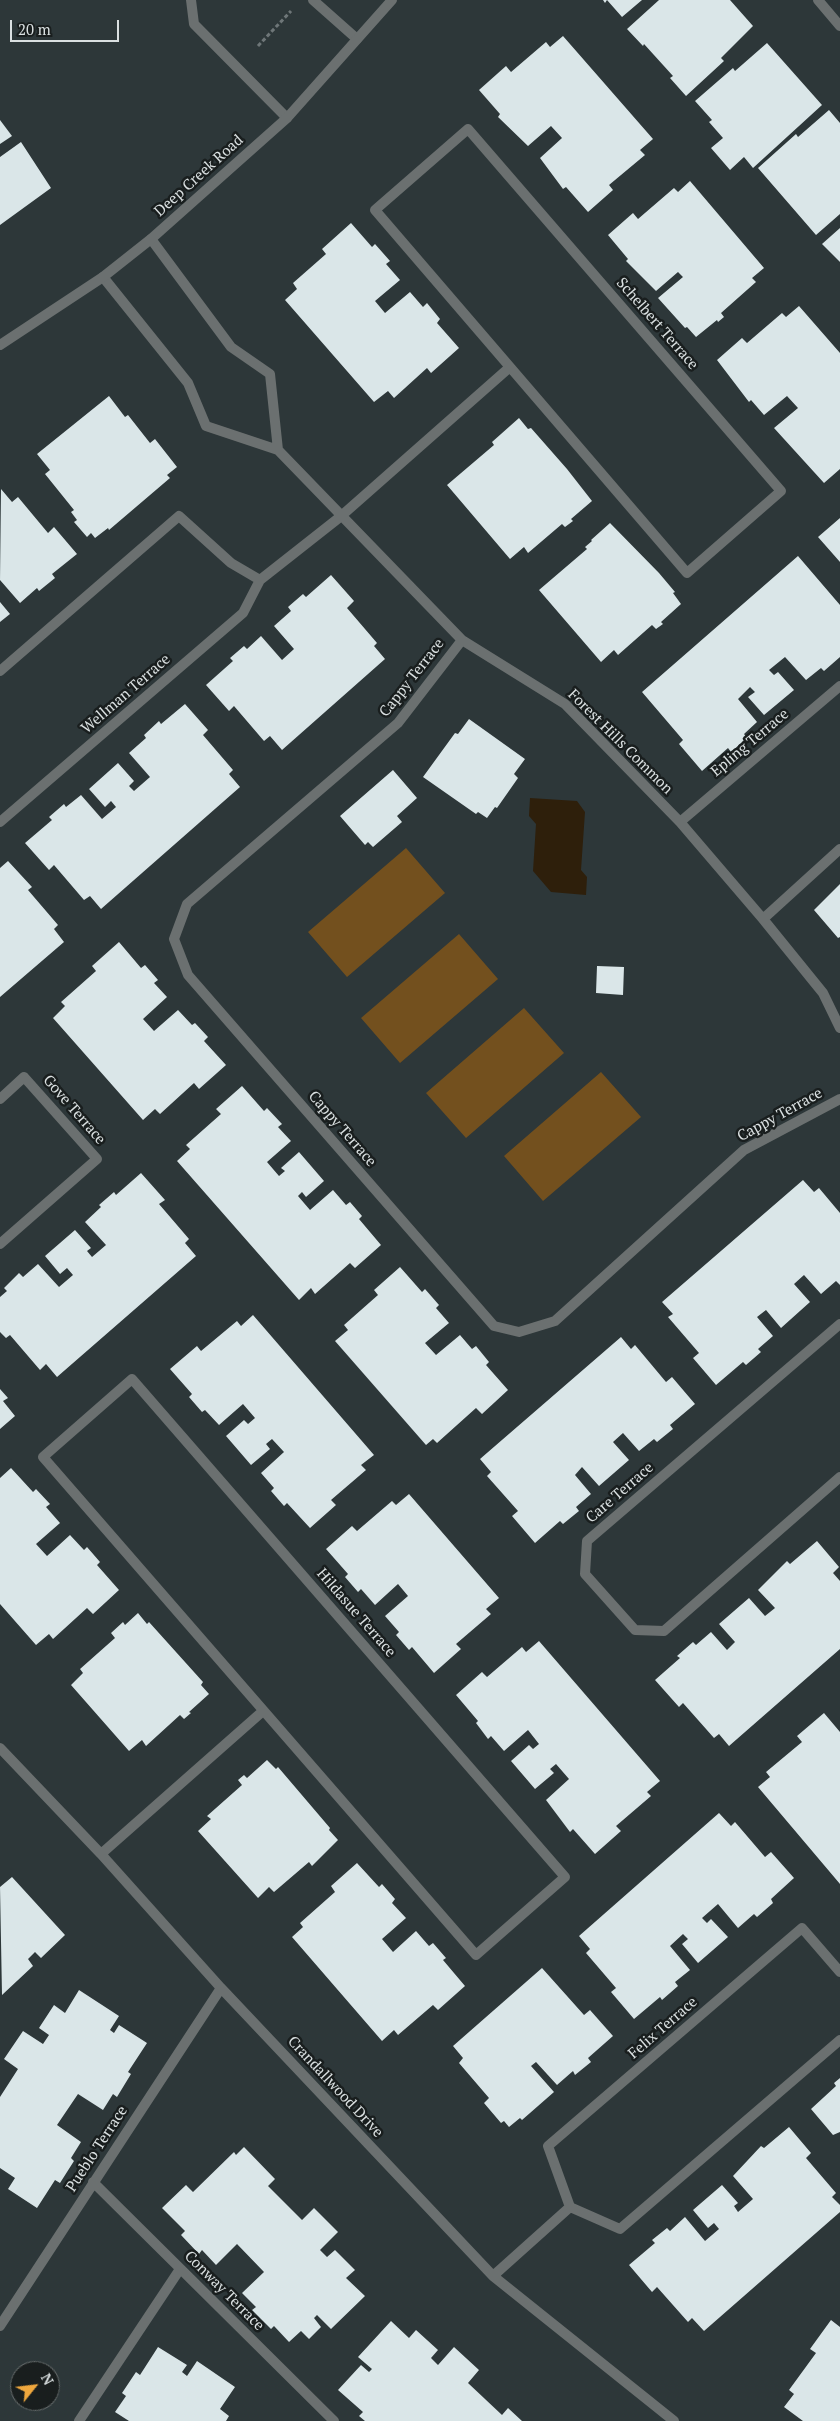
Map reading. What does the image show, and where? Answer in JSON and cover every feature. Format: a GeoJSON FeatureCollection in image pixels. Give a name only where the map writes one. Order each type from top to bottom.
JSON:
{"type":"FeatureCollection","features":[{"type":"Feature","properties":{"kind":"street"},"geometry":{"type":"LineString","coordinates":[[190,0],[194,24],[287,118]]}},
{"type":"Feature","properties":{"kind":"street"},"geometry":{"type":"LineString","coordinates":[[313,0],[357,39]]}},
{"type":"Feature","properties":{"kind":"street","name":"Deep Creek Road"},"geometry":{"type":"LineString","coordinates":[[0,345],[103,277],[151,239],[287,118],[392,0]]}},
{"type":"Feature","properties":{"kind":"street"},"geometry":{"type":"LineString","coordinates":[[818,0],[840,26]]}},
{"type":"Feature","properties":{"kind":"street","name":"Schelbert Terrace"},"geometry":{"type":"LineString","coordinates":[[468,129],[781,491],[688,572],[510,368],[374,210],[468,129]]}},
{"type":"Feature","properties":{"kind":"street"},"geometry":{"type":"LineString","coordinates":[[151,239],[231,347],[270,374],[278,450]]}},
{"type":"Feature","properties":{"kind":"street","name":"Forest Hills Common"},"geometry":{"type":"LineString","coordinates":[[103,277],[188,383],[206,426],[278,450],[340,517],[462,640],[565,704],[680,822],[763,919],[823,993],[840,1028]]}},
{"type":"Feature","properties":{"kind":"street"},"geometry":{"type":"LineString","coordinates":[[340,517],[510,368]]}},
{"type":"Feature","properties":{"kind":"street"},"geometry":{"type":"LineString","coordinates":[[0,671],[179,516],[230,563],[260,580]]}},
{"type":"Feature","properties":{"kind":"street","name":"Wellman Terrace"},"geometry":{"type":"LineString","coordinates":[[0,822],[243,613],[260,580],[340,517]]}},
{"type":"Feature","properties":{"kind":"street","name":"Cappy Terrace"},"geometry":{"type":"LineString","coordinates":[[462,640],[398,723],[187,904],[174,939],[188,975],[494,1326],[520,1332],[555,1320],[744,1150],[840,1099]]}},
{"type":"Feature","properties":{"kind":"street","name":"Epling Terrace"},"geometry":{"type":"LineString","coordinates":[[680,822],[840,686]]}},
{"type":"Feature","properties":{"kind":"street"},"geometry":{"type":"LineString","coordinates":[[763,919],[840,849]]}},
{"type":"Feature","properties":{"kind":"street","name":"Gove Terrace"},"geometry":{"type":"LineString","coordinates":[[0,1099],[24,1077],[96,1159],[0,1244]]}},
{"type":"Feature","properties":{"kind":"street","name":"Care Terrace"},"geometry":{"type":"LineString","coordinates":[[840,1324],[588,1541],[585,1574],[635,1630],[664,1631],[840,1477]]}},
{"type":"Feature","properties":{"kind":"street","name":"Hildasue Terrace"},"geometry":{"type":"LineString","coordinates":[[132,1379],[565,1877],[476,1955],[263,1711],[43,1457],[132,1379]]}},
{"type":"Feature","properties":{"kind":"street"},"geometry":{"type":"LineString","coordinates":[[101,1854],[263,1711]]}},
{"type":"Feature","properties":{"kind":"street","name":"Crandallwood Drive"},"geometry":{"type":"LineString","coordinates":[[0,1748],[101,1854],[221,1988],[493,2276],[674,2421]]}},
{"type":"Feature","properties":{"kind":"street","name":"Felix Terrace"},"geometry":{"type":"LineString","coordinates":[[570,2207],[548,2146],[802,1928],[840,1972]]}},
{"type":"Feature","properties":{"kind":"street","name":"Pueblo Terrace"},"geometry":{"type":"LineString","coordinates":[[0,2326],[221,1988]]}},
{"type":"Feature","properties":{"kind":"street"},"geometry":{"type":"LineString","coordinates":[[493,2276],[570,2207],[620,2229],[840,2040]]}},
{"type":"Feature","properties":{"kind":"street","name":"Conway Terrace"},"geometry":{"type":"LineString","coordinates":[[93,2182],[334,2421]]}},
{"type":"Feature","properties":{"kind":"street"},"geometry":{"type":"LineString","coordinates":[[79,2421],[180,2269]]}},
{"type":"Feature","properties":{"kind":"path"},"geometry":{"type":"LineString","coordinates":[[258,46],[291,11]]}},
{"type":"Feature","properties":{"kind":"shaded area"},"geometry":{"type":"Polygon","coordinates":[[[530,798],[577,801],[585,812],[581,870],[587,877],[586,895],[551,892],[533,871],[536,824],[529,816],[530,798]]]}},
{"type":"Feature","properties":{"kind":"shaded area"},"geometry":{"type":"Polygon","coordinates":[[[406,848],[445,893],[347,977],[308,932],[406,848]]]}},
{"type":"Feature","properties":{"kind":"shaded area"},"geometry":{"type":"Polygon","coordinates":[[[459,934],[498,979],[400,1063],[361,1018],[459,934]]]}},
{"type":"Feature","properties":{"kind":"shaded area"},"geometry":{"type":"Polygon","coordinates":[[[524,1008],[564,1053],[466,1138],[426,1093],[524,1008]]]}},
{"type":"Feature","properties":{"kind":"shaded area"},"geometry":{"type":"Polygon","coordinates":[[[601,1072],[641,1117],[543,1201],[504,1156],[601,1072]]]}},
{"type":"Feature","properties":{"kind":"building"},"geometry":{"type":"Polygon","coordinates":[[[607,0],[642,0],[622,17],[607,0]]]}},
{"type":"Feature","properties":{"kind":"building"},"geometry":{"type":"Polygon","coordinates":[[[659,0],[730,0],[753,26],[721,58],[724,61],[686,96],[670,78],[673,76],[644,44],[643,46],[627,29],[659,0]]]}},
{"type":"Feature","properties":{"kind":"building"},"geometry":{"type":"Polygon","coordinates":[[[563,36],[653,139],[640,150],[645,155],[609,185],[613,190],[588,212],[566,187],[563,189],[540,158],[562,138],[551,126],[528,146],[498,117],[500,114],[479,90],[506,66],[511,72],[546,42],[550,47],[563,36]]]}},
{"type":"Feature","properties":{"kind":"building"},"geometry":{"type":"Polygon","coordinates":[[[767,43],[822,105],[753,168],[744,157],[730,170],[711,148],[723,138],[709,122],[712,120],[695,101],[733,68],[735,71],[767,43]]]}},
{"type":"Feature","properties":{"kind":"building"},"geometry":{"type":"Polygon","coordinates":[[[829,110],[840,123],[840,214],[816,235],[758,168],[796,134],[798,137],[829,110]]]}},
{"type":"Feature","properties":{"kind":"building"},"geometry":{"type":"Polygon","coordinates":[[[0,120],[12,136],[0,144],[0,120]]]}},
{"type":"Feature","properties":{"kind":"building"},"geometry":{"type":"Polygon","coordinates":[[[21,142],[51,188],[0,225],[0,157],[21,142]]]}},
{"type":"Feature","properties":{"kind":"building"},"geometry":{"type":"Polygon","coordinates":[[[690,181],[764,268],[752,278],[756,282],[721,313],[724,317],[718,322],[717,320],[696,337],[687,327],[685,328],[658,298],[683,277],[678,272],[656,291],[626,261],[628,259],[608,235],[633,213],[638,219],[674,188],[678,192],[690,181]]]}},
{"type":"Feature","properties":{"kind":"building"},"geometry":{"type":"Polygon","coordinates":[[[351,223],[372,247],[375,244],[390,261],[386,264],[400,280],[375,301],[385,313],[410,292],[423,307],[427,303],[440,319],[437,323],[459,348],[431,373],[427,368],[394,398],[388,391],[374,402],[285,300],[297,289],[293,283],[326,254],[322,249],[351,223]]]}},
{"type":"Feature","properties":{"kind":"building"},"geometry":{"type":"Polygon","coordinates":[[[840,228],[840,262],[822,244],[840,228]]]}},
{"type":"Feature","properties":{"kind":"building"},"geometry":{"type":"Polygon","coordinates":[[[799,306],[840,353],[840,469],[824,483],[774,428],[798,408],[787,396],[764,415],[751,400],[749,402],[717,360],[742,338],[747,343],[782,313],[786,317],[799,306]]]}},
{"type":"Feature","properties":{"kind":"building"},"geometry":{"type":"Polygon","coordinates":[[[109,396],[125,417],[128,415],[150,443],[155,439],[177,467],[167,475],[170,478],[109,530],[108,528],[95,538],[91,533],[87,537],[74,522],[77,520],[71,512],[74,510],[45,474],[50,470],[37,454],[109,396]]]}},
{"type":"Feature","properties":{"kind":"building"},"geometry":{"type":"Polygon","coordinates":[[[519,418],[528,429],[531,428],[592,501],[571,519],[573,521],[565,527],[562,524],[528,553],[524,547],[510,559],[447,485],[494,445],[492,442],[519,418]]]}},
{"type":"Feature","properties":{"kind":"building"},"geometry":{"type":"Polygon","coordinates":[[[1,489],[12,502],[18,497],[48,533],[54,527],[77,554],[52,574],[55,578],[39,591],[37,588],[20,603],[0,580],[1,489]]]}},
{"type":"Feature","properties":{"kind":"building"},"geometry":{"type":"Polygon","coordinates":[[[840,518],[840,562],[818,537],[840,518]]]}},
{"type":"Feature","properties":{"kind":"building"},"geometry":{"type":"Polygon","coordinates":[[[610,523],[659,573],[675,592],[673,593],[681,604],[661,622],[663,624],[656,629],[652,625],[618,655],[614,650],[601,662],[539,590],[587,549],[585,547],[591,540],[610,523]]]}},
{"type":"Feature","properties":{"kind":"building"},"geometry":{"type":"Polygon","coordinates":[[[798,556],[840,605],[840,657],[824,671],[821,668],[806,680],[785,657],[769,670],[774,675],[778,672],[794,690],[764,715],[748,697],[755,692],[750,687],[738,699],[757,722],[744,734],[747,738],[731,752],[728,748],[702,771],[679,744],[683,740],[642,692],[798,556]]]}},
{"type":"Feature","properties":{"kind":"building"},"geometry":{"type":"Polygon","coordinates":[[[331,575],[354,601],[347,608],[377,643],[374,646],[385,659],[282,750],[270,736],[264,741],[234,706],[229,711],[206,685],[233,661],[230,658],[244,646],[247,649],[261,636],[282,660],[294,649],[274,626],[291,611],[288,607],[303,594],[306,597],[331,575]]]}},
{"type":"Feature","properties":{"kind":"building"},"geometry":{"type":"Polygon","coordinates":[[[0,602],[10,614],[0,622],[0,602]]]}},
{"type":"Feature","properties":{"kind":"building"},"geometry":{"type":"Polygon","coordinates":[[[185,704],[208,730],[203,735],[233,770],[229,774],[240,787],[101,909],[90,896],[84,900],[54,865],[49,870],[25,843],[52,820],[49,817],[64,804],[66,807],[81,795],[102,819],[116,807],[111,801],[105,807],[89,789],[118,763],[134,781],[129,786],[134,791],[150,777],[129,753],[146,738],[144,735],[159,721],[161,724],[185,704]]]}},
{"type":"Feature","properties":{"kind":"building"},"geometry":{"type":"Polygon","coordinates":[[[469,719],[525,759],[514,774],[518,778],[497,808],[495,807],[487,818],[478,812],[476,814],[423,777],[455,733],[458,734],[469,719]]]}},
{"type":"Feature","properties":{"kind":"building"},"geometry":{"type":"Polygon","coordinates":[[[393,770],[417,798],[397,816],[402,822],[373,847],[368,842],[365,845],[340,816],[393,770]]]}},
{"type":"Feature","properties":{"kind":"building"},"geometry":{"type":"Polygon","coordinates":[[[8,861],[32,887],[28,890],[58,925],[54,929],[64,942],[0,997],[0,868],[8,861]]]}},
{"type":"Feature","properties":{"kind":"building"},"geometry":{"type":"Polygon","coordinates":[[[840,884],[840,937],[838,938],[814,910],[840,884]]]}},
{"type":"Feature","properties":{"kind":"building"},"geometry":{"type":"Polygon","coordinates":[[[119,942],[141,968],[145,965],[158,980],[154,983],[167,997],[143,1019],[154,1031],[178,1010],[192,1025],[195,1023],[208,1037],[204,1041],[226,1065],[199,1089],[194,1083],[160,1114],[155,1109],[143,1120],[53,1018],[65,1006],[61,1002],[96,971],[92,966],[119,942]]]}},
{"type":"Feature","properties":{"kind":"building"},"geometry":{"type":"Polygon","coordinates":[[[597,966],[624,967],[623,995],[596,993],[597,966]]]}},
{"type":"Feature","properties":{"kind":"building"},"geometry":{"type":"Polygon","coordinates":[[[242,1086],[264,1111],[267,1108],[282,1124],[278,1127],[291,1141],[267,1162],[279,1176],[285,1171],[281,1168],[299,1152],[324,1181],[306,1197],[302,1192],[298,1196],[310,1210],[333,1190],[346,1205],[350,1202],[362,1216],[359,1219],[381,1245],[355,1268],[350,1263],[315,1294],[311,1288],[299,1300],[177,1161],[190,1149],[186,1145],[221,1114],[216,1109],[242,1086]]]}},
{"type":"Feature","properties":{"kind":"building"},"geometry":{"type":"Polygon","coordinates":[[[141,1173],[165,1200],[159,1204],[189,1239],[185,1243],[196,1256],[57,1377],[46,1364],[40,1370],[10,1335],[6,1338],[0,1332],[0,1297],[7,1291],[4,1288],[19,1273],[23,1277],[38,1264],[59,1287],[73,1275],[67,1268],[60,1274],[45,1256],[75,1230],[91,1248],[87,1251],[92,1257],[106,1245],[85,1222],[101,1207],[99,1205],[114,1192],[116,1195],[141,1173]]]}},
{"type":"Feature","properties":{"kind":"building"},"geometry":{"type":"Polygon","coordinates":[[[803,1180],[814,1192],[819,1188],[840,1213],[840,1285],[836,1281],[821,1294],[804,1275],[794,1284],[810,1302],[781,1328],[766,1310],[757,1317],[773,1336],[758,1349],[761,1352],[746,1365],[743,1362],[716,1385],[693,1358],[699,1353],[668,1317],[673,1314],[662,1302],[803,1180]]]}},
{"type":"Feature","properties":{"kind":"building"},"geometry":{"type":"Polygon","coordinates":[[[400,1267],[422,1292],[425,1289],[439,1305],[436,1308],[449,1323],[425,1343],[436,1355],[460,1335],[472,1349],[476,1346],[489,1362],[486,1365],[508,1390],[482,1414],[476,1408],[437,1443],[433,1439],[426,1445],[335,1341],[348,1330],[344,1325],[378,1295],[374,1290],[400,1267]]]}},
{"type":"Feature","properties":{"kind":"building"},"geometry":{"type":"Polygon","coordinates":[[[253,1315],[374,1455],[361,1465],[366,1470],[331,1500],[336,1505],[310,1528],[287,1503],[284,1506],[271,1491],[274,1488],[261,1473],[284,1452],[272,1439],[266,1444],[270,1449],[251,1465],[226,1436],[244,1420],[248,1424],[255,1418],[243,1404],[219,1425],[205,1410],[202,1412],[189,1397],[192,1394],[170,1369],[197,1346],[201,1351],[237,1321],[241,1326],[253,1315]]]}},
{"type":"Feature","properties":{"kind":"building"},"geometry":{"type":"Polygon","coordinates":[[[621,1337],[631,1349],[635,1345],[666,1382],[672,1377],[695,1404],[670,1425],[673,1429],[657,1442],[654,1439],[639,1451],[623,1433],[613,1442],[629,1460],[599,1486],[582,1467],[575,1475],[591,1494],[576,1507],[579,1511],[563,1524],[560,1521],[535,1543],[512,1516],[518,1511],[487,1476],[491,1472],[480,1459],[621,1337]]]}},
{"type":"Feature","properties":{"kind":"building"},"geometry":{"type":"Polygon","coordinates":[[[0,1389],[8,1398],[3,1401],[15,1416],[0,1429],[0,1389]]]}},
{"type":"Feature","properties":{"kind":"building"},"geometry":{"type":"Polygon","coordinates":[[[11,1468],[33,1492],[36,1489],[50,1504],[46,1507],[60,1523],[36,1544],[47,1556],[70,1535],[84,1550],[87,1547],[100,1562],[97,1565],[119,1590],[93,1614],[87,1608],[53,1639],[49,1634],[36,1645],[0,1604],[0,1478],[11,1468]]]}},
{"type":"Feature","properties":{"kind":"building"},"geometry":{"type":"Polygon","coordinates":[[[409,1494],[499,1598],[486,1609],[491,1614],[456,1644],[461,1649],[434,1673],[412,1647],[409,1650],[396,1635],[399,1632],[385,1616],[408,1596],[398,1584],[375,1605],[361,1589],[358,1592],[345,1577],[348,1574],[326,1549],[352,1526],[357,1531],[392,1501],[396,1505],[409,1494]]]}},
{"type":"Feature","properties":{"kind":"building"},"geometry":{"type":"Polygon","coordinates":[[[817,1541],[839,1567],[833,1573],[840,1581],[840,1649],[729,1746],[719,1734],[714,1738],[683,1703],[679,1707],[655,1680],[680,1658],[677,1656],[693,1642],[696,1645],[711,1632],[727,1650],[735,1642],[719,1624],[749,1598],[765,1616],[775,1608],[758,1590],[787,1561],[790,1564],[817,1541]]]}},
{"type":"Feature","properties":{"kind":"building"},"geometry":{"type":"Polygon","coordinates":[[[138,1613],[147,1624],[149,1622],[203,1682],[201,1685],[209,1694],[184,1719],[180,1715],[146,1746],[142,1740],[129,1751],[71,1685],[83,1673],[80,1669],[115,1638],[111,1633],[123,1622],[125,1625],[138,1613]]]}},
{"type":"Feature","properties":{"kind":"building"},"geometry":{"type":"Polygon","coordinates":[[[539,1641],[660,1781],[647,1792],[651,1796],[616,1826],[621,1831],[595,1854],[573,1829],[570,1832],[546,1800],[569,1779],[556,1764],[550,1769],[554,1773],[535,1789],[511,1761],[529,1745],[533,1749],[539,1744],[528,1730],[504,1751],[491,1736],[488,1739],[476,1723],[478,1721],[456,1695],[482,1672],[487,1677],[522,1647],[526,1652],[539,1641]]]}},
{"type":"Feature","properties":{"kind":"building"},"geometry":{"type":"Polygon","coordinates":[[[824,1713],[840,1732],[840,1884],[758,1787],[770,1777],[766,1772],[802,1742],[797,1736],[824,1713]]]}},
{"type":"Feature","properties":{"kind":"building"},"geometry":{"type":"Polygon","coordinates":[[[267,1760],[276,1769],[278,1767],[338,1840],[312,1866],[309,1862],[274,1892],[269,1887],[258,1898],[198,1831],[211,1819],[207,1816],[242,1785],[238,1780],[244,1775],[247,1778],[267,1760]]]}},
{"type":"Feature","properties":{"kind":"building"},"geometry":{"type":"Polygon","coordinates":[[[719,1813],[731,1826],[735,1822],[765,1857],[771,1852],[794,1878],[771,1899],[773,1903],[757,1917],[754,1914],[738,1928],[718,1904],[702,1918],[707,1923],[711,1919],[728,1937],[698,1963],[682,1944],[688,1939],[683,1934],[670,1946],[690,1970],[675,1982],[678,1986],[662,2000],[660,1997],[634,2019],[611,1992],[616,1988],[586,1953],[590,1949],[579,1936],[719,1813]]]}},
{"type":"Feature","properties":{"kind":"building"},"geometry":{"type":"Polygon","coordinates":[[[357,1863],[379,1887],[382,1884],[395,1899],[392,1903],[406,1918],[382,1939],[393,1952],[416,1931],[429,1946],[433,1943],[446,1958],[443,1960],[465,1986],[438,2010],[433,2005],[398,2035],[394,2030],[382,2041],[292,1937],[303,1927],[300,1923],[335,1892],[331,1886],[357,1863]]]}},
{"type":"Feature","properties":{"kind":"building"},"geometry":{"type":"Polygon","coordinates":[[[12,1877],[65,1935],[41,1958],[35,1952],[28,1959],[33,1966],[2,1995],[0,1887],[12,1877]]]}},
{"type":"Feature","properties":{"kind":"building"},"geometry":{"type":"Polygon","coordinates":[[[542,1968],[584,2015],[590,2010],[613,2036],[588,2058],[591,2062],[575,2075],[573,2071],[557,2085],[536,2062],[531,2066],[554,2092],[522,2120],[520,2118],[509,2127],[504,2121],[501,2123],[484,2103],[489,2098],[459,2063],[463,2058],[453,2046],[542,1968]]]}},
{"type":"Feature","properties":{"kind":"building"},"geometry":{"type":"Polygon","coordinates":[[[79,1990],[119,2016],[110,2030],[114,2033],[119,2025],[147,2043],[128,2072],[131,2074],[117,2097],[113,2094],[103,2110],[78,2094],[57,2125],[81,2142],[71,2158],[74,2161],[60,2183],[55,2180],[37,2208],[8,2189],[15,2178],[0,2168],[0,2097],[18,2069],[4,2059],[23,2031],[43,2044],[49,2035],[39,2028],[54,2005],[65,2013],[79,1990]]]}},
{"type":"Feature","properties":{"kind":"building"},"geometry":{"type":"Polygon","coordinates":[[[840,2078],[840,2132],[833,2135],[811,2109],[836,2086],[834,2083],[840,2078]]]}},
{"type":"Feature","properties":{"kind":"building"},"geometry":{"type":"Polygon","coordinates":[[[789,2127],[811,2153],[806,2158],[836,2193],[832,2197],[840,2205],[840,2212],[704,2331],[692,2318],[688,2322],[657,2287],[652,2292],[629,2265],[655,2243],[652,2240],[667,2228],[670,2231],[685,2217],[705,2241],[719,2229],[714,2223],[708,2228],[693,2210],[722,2185],[738,2203],[734,2206],[738,2212],[753,2199],[733,2176],[761,2146],[764,2148],[789,2127]]]}},
{"type":"Feature","properties":{"kind":"building"},"geometry":{"type":"Polygon","coordinates":[[[244,2147],[275,2179],[268,2186],[302,2220],[314,2208],[338,2232],[320,2250],[327,2257],[335,2250],[355,2270],[346,2278],[365,2296],[331,2329],[317,2315],[314,2318],[321,2327],[309,2339],[301,2331],[289,2342],[274,2326],[271,2329],[252,2310],[256,2307],[242,2293],[264,2272],[237,2244],[216,2265],[202,2250],[199,2254],[181,2235],[185,2231],[162,2208],[186,2185],[193,2192],[234,2152],[236,2155],[244,2147]]]}},
{"type":"Feature","properties":{"kind":"building"},"geometry":{"type":"Polygon","coordinates":[[[831,2320],[840,2327],[840,2421],[803,2421],[784,2407],[794,2394],[789,2390],[816,2353],[810,2349],[831,2320]]]}},
{"type":"Feature","properties":{"kind":"building"},"geometry":{"type":"Polygon","coordinates":[[[391,2321],[409,2338],[416,2330],[438,2350],[431,2358],[438,2365],[454,2347],[479,2370],[468,2383],[502,2415],[508,2408],[522,2421],[365,2421],[359,2416],[363,2412],[338,2390],[361,2365],[369,2372],[372,2369],[358,2357],[391,2321]]]}},
{"type":"Feature","properties":{"kind":"building"},"geometry":{"type":"Polygon","coordinates":[[[158,2347],[187,2365],[182,2372],[187,2376],[197,2361],[235,2387],[220,2409],[229,2416],[226,2421],[129,2421],[115,2412],[126,2396],[122,2393],[136,2372],[140,2375],[158,2347]]]}}]}
